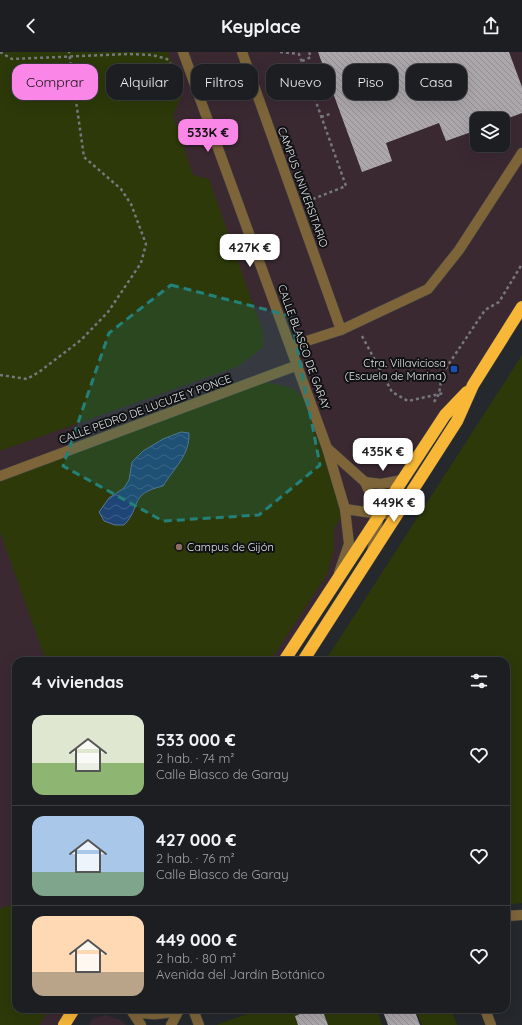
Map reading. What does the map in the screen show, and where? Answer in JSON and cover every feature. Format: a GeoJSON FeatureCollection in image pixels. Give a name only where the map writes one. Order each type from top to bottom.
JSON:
{"type":"FeatureCollection","features":[{"type":"Feature","properties":{"kind":"highway"},"geometry":{"type":"LineString","coordinates":[[306,657],[457,421],[473,385],[522,307]]}},
{"type":"Feature","properties":{"kind":"highway"},"geometry":{"type":"LineString","coordinates":[[287,657],[445,415],[473,385]]}},
{"type":"Feature","properties":{"kind":"highway"},"geometry":{"type":"LineString","coordinates":[[64,1025],[72,1013]]}},
{"type":"Feature","properties":{"kind":"street","name":"CALLE BLASCO DE GARAY"},"geometry":{"type":"LineString","coordinates":[[183,52],[298,365],[327,448],[345,509],[349,544],[337,579]]}},
{"type":"Feature","properties":{"kind":"street","name":"CAMPUS UNIVERSITARIO"},"geometry":{"type":"LineString","coordinates":[[242,52],[341,330]]}},
{"type":"Feature","properties":{"kind":"street"},"geometry":{"type":"LineString","coordinates":[[291,346],[341,330],[428,289],[459,250],[522,153]]}},
{"type":"Feature","properties":{"kind":"street","name":"CALLE PEDRO DE LUCUZE Y PONCE"},"geometry":{"type":"LineString","coordinates":[[0,476],[298,365]]}},
{"type":"Feature","properties":{"kind":"street","name":"CALLE BLASCO DE GARAY"},"geometry":{"type":"LineString","coordinates":[[327,448],[365,482],[379,514]]}},
{"type":"Feature","properties":{"kind":"street"},"geometry":{"type":"LineString","coordinates":[[365,482],[381,484],[402,480]]}},
{"type":"Feature","properties":{"kind":"street"},"geometry":{"type":"LineString","coordinates":[[345,509],[388,514],[402,506]]}},
{"type":"Feature","properties":{"kind":"street"},"geometry":{"type":"LineString","coordinates":[[371,555],[379,514]]}},
{"type":"Feature","properties":{"kind":"street"},"geometry":{"type":"LineString","coordinates":[[510,916],[522,915]]}},
{"type":"Feature","properties":{"kind":"street"},"geometry":{"type":"LineString","coordinates":[[132,1013],[141,1025]]}},
{"type":"Feature","properties":{"kind":"street"},"geometry":{"type":"LineString","coordinates":[[141,1013],[156,1015],[164,1013]]}},
{"type":"Feature","properties":{"kind":"street"},"geometry":{"type":"LineString","coordinates":[[171,1025],[178,1013]]}},
{"type":"Feature","properties":{"kind":"street"},"geometry":{"type":"LineString","coordinates":[[194,1013],[199,1025]]}},
{"type":"Feature","properties":{"kind":"street"},"geometry":{"type":"LineString","coordinates":[[487,1013],[492,1025]]}},
{"type":"Feature","properties":{"kind":"path"},"geometry":{"type":"LineString","coordinates":[[0,52],[12,60],[128,54],[152,55],[167,59],[179,76],[190,74]]}},
{"type":"Feature","properties":{"kind":"path"},"geometry":{"type":"LineString","coordinates":[[0,375],[26,379],[39,372],[81,340],[108,312],[141,263],[146,244],[131,204],[124,194],[84,158],[69,52]]}},
{"type":"Feature","properties":{"kind":"path"},"geometry":{"type":"LineString","coordinates":[[280,52],[299,54],[346,186],[296,205]]}},
{"type":"Feature","properties":{"kind":"path"},"geometry":{"type":"LineString","coordinates":[[302,61],[311,57],[309,52]]}},
{"type":"Feature","properties":{"kind":"path"},"geometry":{"type":"LineString","coordinates":[[321,117],[330,114]]}},
{"type":"Feature","properties":{"kind":"path"},"geometry":{"type":"LineString","coordinates":[[431,408],[439,394],[442,374],[485,310],[499,302],[522,264]]}},
{"type":"Feature","properties":{"kind":"path"},"geometry":{"type":"LineString","coordinates":[[356,323],[392,392],[408,401],[449,392]]}},
{"type":"Feature","properties":{"kind":"highlighted area"},"geometry":{"type":"Polygon","coordinates":[[[171,285],[291,316],[320,465],[259,515],[163,521],[63,466],[109,333],[171,285]]]}},
{"type":"Feature","properties":{"kind":"shaded area","name":"Campus de Gijón"},"geometry":{"type":"Polygon","coordinates":[[[0,52],[522,52],[522,307],[473,385],[445,415],[287,657],[12,657],[12,1013],[72,1013],[64,1025],[0,1025],[0,52]]]}},
{"type":"Feature","properties":{"kind":"shaded area"},"geometry":{"type":"Polygon","coordinates":[[[106,1015],[121,1020],[126,1025],[89,1025],[93,1018],[106,1015]]]}},
{"type":"Feature","properties":{"kind":"green space"},"geometry":{"type":"Polygon","coordinates":[[[0,52],[168,52],[172,64],[106,64],[106,100],[180,100],[173,115],[193,175],[209,179],[263,332],[263,347],[239,366],[0,451],[0,52]]]}},
{"type":"Feature","properties":{"kind":"green space"},"geometry":{"type":"Polygon","coordinates":[[[522,355],[522,903],[510,904],[510,657],[328,657],[522,355]]]}},
{"type":"Feature","properties":{"kind":"green space"},"geometry":{"type":"Polygon","coordinates":[[[259,380],[292,388],[312,406],[345,509],[334,529],[334,549],[327,574],[273,657],[45,657],[0,532],[0,476],[259,380]]]}},
{"type":"Feature","properties":{"kind":"green space"},"geometry":{"type":"Polygon","coordinates":[[[12,904],[12,1013],[47,1013],[39,1025],[0,1025],[0,909],[12,904]]]}},
{"type":"Feature","properties":{"kind":"green space"},"geometry":{"type":"Polygon","coordinates":[[[250,1013],[303,1013],[295,1016],[298,1025],[216,1025],[250,1013]]]}},
{"type":"Feature","properties":{"kind":"green space"},"geometry":{"type":"Polygon","coordinates":[[[324,1013],[378,1013],[382,1025],[328,1025],[324,1013]]]}},
{"type":"Feature","properties":{"kind":"green space"},"geometry":{"type":"Polygon","coordinates":[[[417,1013],[452,1013],[457,1025],[422,1025],[417,1013]]]}},
{"type":"Feature","properties":{"kind":"water"},"geometry":{"type":"Polygon","coordinates":[[[181,432],[189,433],[187,448],[184,455],[163,486],[152,489],[140,497],[133,512],[124,525],[115,525],[104,521],[99,512],[109,498],[124,488],[129,480],[132,462],[143,451],[163,439],[181,432]]]}},
{"type":"Feature","properties":{"kind":"building"},"geometry":{"type":"Polygon","coordinates":[[[318,52],[509,52],[522,87],[522,113],[510,117],[510,112],[470,112],[470,132],[446,141],[439,123],[386,143],[392,161],[362,172],[335,98],[335,64],[322,64],[318,52]]]}},
{"type":"Feature","properties":{"kind":"building"},"geometry":{"type":"Polygon","coordinates":[[[303,1013],[324,1013],[328,1025],[298,1025],[295,1016],[303,1013]]]}},
{"type":"Feature","properties":{"kind":"building"},"geometry":{"type":"Polygon","coordinates":[[[384,1013],[416,1013],[420,1025],[388,1025],[384,1013]]]}},
{"type":"Feature","properties":{"kind":"place","name":"Ctra. Villaviciosa (Escuela de Marina)"},"geometry":{"type":"Point","coordinates":[454,369]}},
{"type":"Feature","properties":{"kind":"place","name":"Campus de Gijón"},"geometry":{"type":"Point","coordinates":[179,547]}}]}
